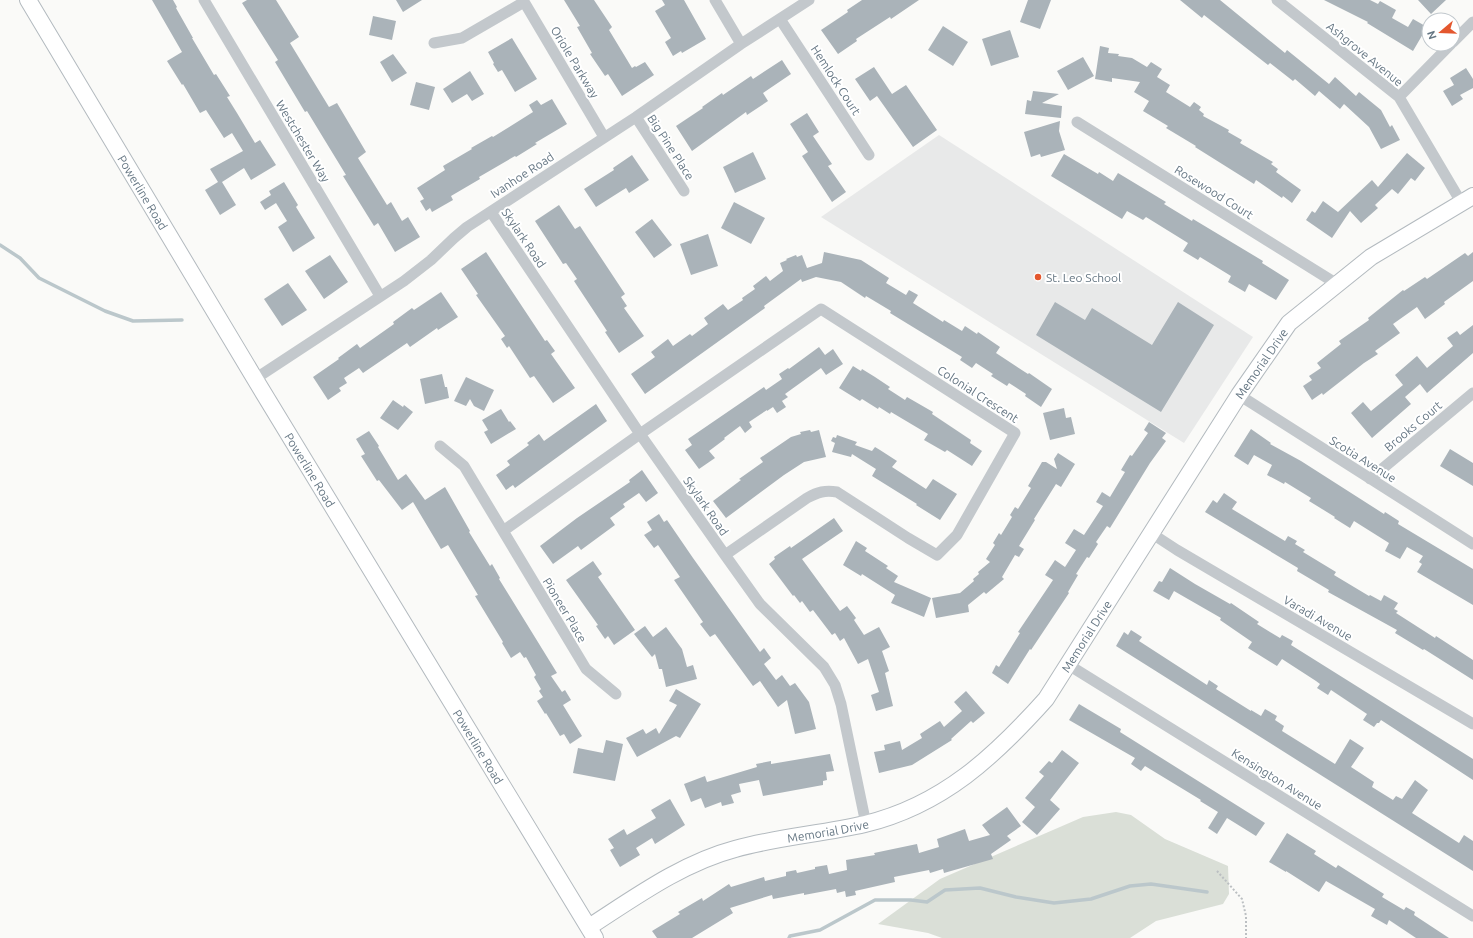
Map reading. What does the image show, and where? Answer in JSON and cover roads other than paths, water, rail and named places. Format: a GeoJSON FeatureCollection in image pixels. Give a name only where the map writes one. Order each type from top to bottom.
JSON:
{"type":"FeatureCollection","features":[{"type":"Feature","properties":{"kind":"main road","name":"Powerline Road"},"geometry":{"type":"LineString","coordinates":[[28,0],[255,379],[592,933]]}},
{"type":"Feature","properties":{"kind":"main road","name":"Memorial Drive"},"geometry":{"type":"LineString","coordinates":[[592,933],[649,889],[692,865],[727,851],[777,840],[866,824],[926,802],[960,781],[1016,733],[1046,699],[1239,395],[1289,323],[1372,257],[1467,199]]}},
{"type":"Feature","properties":{"kind":"street","name":"Westchester Way"},"geometry":{"type":"LineString","coordinates":[[204,0],[380,296]]}},
{"type":"Feature","properties":{"kind":"street"},"geometry":{"type":"LineString","coordinates":[[715,0],[741,44]]}},
{"type":"Feature","properties":{"kind":"street","name":"Ivanhoe Road"},"geometry":{"type":"LineString","coordinates":[[255,379],[424,266],[460,232],[636,117],[741,44],[809,0]]}},
{"type":"Feature","properties":{"kind":"street","name":"Ashgrove Avenue"},"geometry":{"type":"LineString","coordinates":[[1277,0],[1399,97],[1467,199]]}},
{"type":"Feature","properties":{"kind":"street"},"geometry":{"type":"LineString","coordinates":[[434,43],[462,38],[523,1]]}},
{"type":"Feature","properties":{"kind":"street","name":"Oriole Parkway"},"geometry":{"type":"LineString","coordinates":[[523,1],[604,137]]}},
{"type":"Feature","properties":{"kind":"street","name":"Hemlock Court"},"geometry":{"type":"LineString","coordinates":[[780,19],[869,155]]}},
{"type":"Feature","properties":{"kind":"street"},"geometry":{"type":"LineString","coordinates":[[1461,34],[1473,22]]}},
{"type":"Feature","properties":{"kind":"street"},"geometry":{"type":"LineString","coordinates":[[1399,97],[1443,52]]}},
{"type":"Feature","properties":{"kind":"street","name":"Big Pine Place"},"geometry":{"type":"LineString","coordinates":[[636,117],[684,191]]}},
{"type":"Feature","properties":{"kind":"street","name":"Rosewood Court"},"geometry":{"type":"LineString","coordinates":[[1077,122],[1337,284]]}},
{"type":"Feature","properties":{"kind":"street","name":"Skylark Road"},"geometry":{"type":"LineString","coordinates":[[491,212],[640,434],[760,604],[824,668],[835,685],[841,704],[866,824]]}},
{"type":"Feature","properties":{"kind":"street","name":"Colonial Crescent"},"geometry":{"type":"LineString","coordinates":[[640,434],[821,309],[1015,433],[957,535],[937,555],[837,492],[828,490],[818,492],[807,498],[725,555]]}},
{"type":"Feature","properties":{"kind":"street","name":"Brooks Court"},"geometry":{"type":"LineString","coordinates":[[1370,479],[1473,393]]}},
{"type":"Feature","properties":{"kind":"street","name":"Scotia Avenue"},"geometry":{"type":"LineString","coordinates":[[1239,395],[1473,544]]}},
{"type":"Feature","properties":{"kind":"street"},"geometry":{"type":"LineString","coordinates":[[503,531],[640,434]]}},
{"type":"Feature","properties":{"kind":"street","name":"Pioneer Place"},"geometry":{"type":"LineString","coordinates":[[440,446],[464,466],[586,670],[616,694]]}},
{"type":"Feature","properties":{"kind":"street","name":"Varadi Avenue"},"geometry":{"type":"LineString","coordinates":[[1151,533],[1177,550],[1473,724]]}},
{"type":"Feature","properties":{"kind":"street","name":"Kensington Avenue"},"geometry":{"type":"LineString","coordinates":[[1067,664],[1473,916]]}},
{"type":"Feature","properties":{"kind":"waterway"},"geometry":{"type":"LineString","coordinates":[[0,245],[20,258],[39,278],[105,311],[133,321],[182,320]]}},
{"type":"Feature","properties":{"kind":"waterway"},"geometry":{"type":"LineString","coordinates":[[789,938],[790,936],[820,930],[875,900],[911,900],[927,902],[945,890],[980,888],[1016,897],[1054,903],[1091,899],[1130,886],[1151,884],[1207,892]]}},
{"type":"Feature","properties":{"kind":"place","name":"St. Leo School"},"geometry":{"type":"Point","coordinates":[1038,277]}}]}
